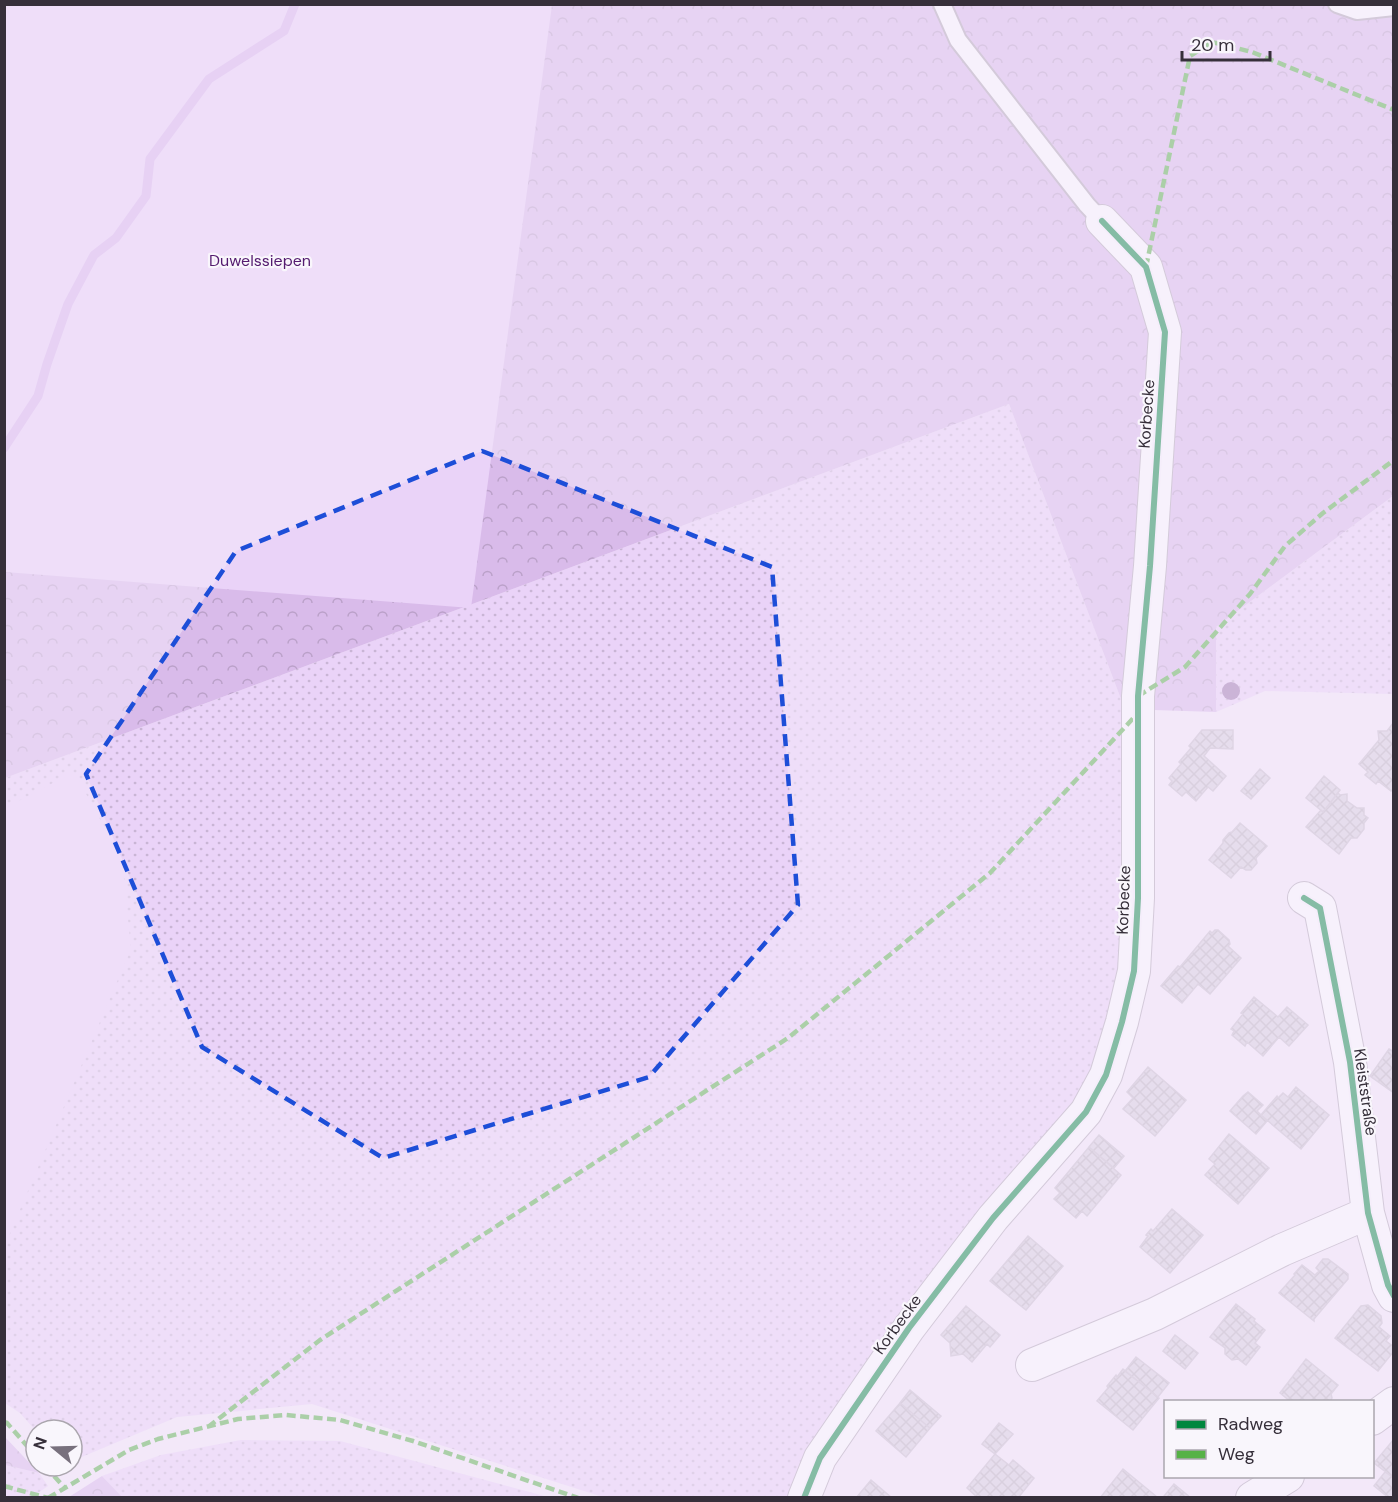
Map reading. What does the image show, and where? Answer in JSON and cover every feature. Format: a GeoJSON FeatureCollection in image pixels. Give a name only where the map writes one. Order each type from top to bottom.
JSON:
{"type":"FeatureCollection","features":[{"type":"Feature","properties":{"kind":"street","name":"Korbecke"},"geometry":{"type":"LineString","coordinates":[[804,1497],[820,1458],[909,1328],[993,1218],[1086,1112],[1106,1076],[1127,1002],[1134,971],[1138,898],[1138,696],[1150,566],[1165,332],[1146,267],[1102,221]]}},
{"type":"Feature","properties":{"kind":"street","name":"Kleiststraße"},"geometry":{"type":"LineString","coordinates":[[1304,898],[1320,909],[1350,1062],[1368,1213],[1388,1285],[1394,1296]]}},
{"type":"Feature","properties":{"kind":"street"},"geometry":{"type":"LineString","coordinates":[[1032,1365],[1155,1314],[1282,1250],[1368,1213]]}},
{"type":"Feature","properties":{"kind":"street"},"geometry":{"type":"LineString","coordinates":[[1374,1418],[1394,1403]]}},
{"type":"Feature","properties":{"kind":"street"},"geometry":{"type":"LineString","coordinates":[[1252,1497],[1285,1478]]}},
{"type":"Feature","properties":{"kind":"lane"},"geometry":{"type":"LineString","coordinates":[[942,4],[957,40],[1087,206],[1102,221]]}},
{"type":"Feature","properties":{"kind":"lane"},"geometry":{"type":"LineString","coordinates":[[1337,4],[1357,11],[1394,7]]}},
{"type":"Feature","properties":{"kind":"highlighted area"},"geometry":{"type":"Polygon","coordinates":[[[482,451],[772,567],[798,905],[649,1077],[383,1158],[202,1047],[86,774],[236,551],[482,451]]]}},
{"type":"Feature","properties":{"kind":"green space","name":"Duwelssiepen"},"geometry":{"type":"Polygon","coordinates":[[[4,5],[552,5],[471,608],[5,572],[4,5]]]}},
{"type":"Feature","properties":{"kind":"green space"},"geometry":{"type":"Polygon","coordinates":[[[5,5],[1393,5],[1393,496],[1216,627],[1216,712],[1124,707],[1009,404],[5,778],[5,5]]]}},
{"type":"Feature","properties":{"kind":"green space"},"geometry":{"type":"Polygon","coordinates":[[[1009,404],[1124,707],[1126,877],[1118,999],[1099,1056],[1075,1103],[794,1497],[603,1497],[312,1404],[177,1417],[84,1456],[84,1418],[24,1418],[5,1403],[5,778],[1009,404]]]}},
{"type":"Feature","properties":{"kind":"green space"},"geometry":{"type":"Polygon","coordinates":[[[1393,496],[1393,694],[1265,691],[1216,712],[1216,627],[1393,496]]]}},
{"type":"Feature","properties":{"kind":"green space"},"geometry":{"type":"Polygon","coordinates":[[[74,772],[122,859],[131,949],[5,1245],[5,808],[74,772]]]}},
{"type":"Feature","properties":{"kind":"green space"},"geometry":{"type":"Polygon","coordinates":[[[5,1437],[24,1457],[24,1469],[5,1465],[5,1437]]]}},
{"type":"Feature","properties":{"kind":"green space"},"geometry":{"type":"Polygon","coordinates":[[[241,1440],[340,1441],[548,1497],[122,1498],[102,1476],[161,1455],[241,1440]]]}},
{"type":"Feature","properties":{"kind":"green space"},"geometry":{"type":"Polygon","coordinates":[[[5,1465],[24,1469],[24,1478],[42,1478],[48,1486],[32,1497],[5,1498],[5,1465]]]}},
{"type":"Feature","properties":{"kind":"green space"},"geometry":{"type":"Polygon","coordinates":[[[102,1476],[122,1497],[69,1497],[102,1476]]]}},
{"type":"Feature","properties":{"kind":"building"},"geometry":{"type":"Polygon","coordinates":[[[1394,722],[1394,788],[1391,791],[1378,781],[1376,784],[1365,775],[1368,772],[1359,764],[1379,740],[1378,731],[1387,731],[1394,722]]]}},
{"type":"Feature","properties":{"kind":"building"},"geometry":{"type":"Polygon","coordinates":[[[1202,730],[1233,730],[1233,749],[1210,748],[1204,756],[1226,776],[1213,791],[1208,787],[1196,801],[1186,792],[1182,796],[1169,785],[1172,781],[1169,778],[1181,764],[1179,762],[1202,730]]]}},
{"type":"Feature","properties":{"kind":"building"},"geometry":{"type":"Polygon","coordinates":[[[1260,769],[1270,778],[1251,799],[1241,791],[1260,769]]]}},
{"type":"Feature","properties":{"kind":"building"},"geometry":{"type":"Polygon","coordinates":[[[1324,776],[1340,790],[1323,812],[1306,798],[1324,776]]]}},
{"type":"Feature","properties":{"kind":"building"},"geometry":{"type":"Polygon","coordinates":[[[1338,793],[1347,794],[1347,801],[1357,808],[1364,808],[1364,815],[1368,818],[1357,838],[1351,838],[1339,854],[1306,827],[1321,810],[1323,812],[1338,793]]]}},
{"type":"Feature","properties":{"kind":"building"},"geometry":{"type":"Polygon","coordinates":[[[1240,823],[1267,846],[1256,858],[1257,863],[1251,870],[1241,867],[1231,878],[1209,860],[1223,840],[1240,823]]]}},
{"type":"Feature","properties":{"kind":"building"},"geometry":{"type":"Polygon","coordinates":[[[1215,930],[1229,940],[1228,946],[1241,958],[1210,994],[1198,984],[1182,1003],[1161,986],[1210,931],[1212,933],[1215,930]]]}},
{"type":"Feature","properties":{"kind":"building"},"geometry":{"type":"Polygon","coordinates":[[[1254,997],[1278,1017],[1287,1007],[1308,1025],[1289,1046],[1279,1037],[1263,1056],[1247,1042],[1245,1046],[1232,1035],[1234,1031],[1231,1029],[1254,997]]]}},
{"type":"Feature","properties":{"kind":"building"},"geometry":{"type":"Polygon","coordinates":[[[1389,1049],[1394,1052],[1394,1093],[1370,1076],[1389,1049]]]}},
{"type":"Feature","properties":{"kind":"building"},"geometry":{"type":"Polygon","coordinates":[[[1148,1067],[1186,1100],[1155,1136],[1123,1109],[1133,1098],[1127,1092],[1148,1067]]]}},
{"type":"Feature","properties":{"kind":"building"},"geometry":{"type":"Polygon","coordinates":[[[1296,1087],[1329,1115],[1301,1149],[1261,1115],[1277,1096],[1278,1098],[1283,1093],[1288,1097],[1296,1087]]]}},
{"type":"Feature","properties":{"kind":"building"},"geometry":{"type":"Polygon","coordinates":[[[1248,1092],[1263,1105],[1257,1111],[1267,1121],[1256,1134],[1230,1111],[1248,1092]]]}},
{"type":"Feature","properties":{"kind":"building"},"geometry":{"type":"Polygon","coordinates":[[[1229,1134],[1269,1168],[1238,1204],[1205,1175],[1215,1164],[1209,1159],[1229,1134]]]}},
{"type":"Feature","properties":{"kind":"building"},"geometry":{"type":"Polygon","coordinates":[[[1099,1135],[1124,1156],[1114,1168],[1089,1147],[1099,1135]]]}},
{"type":"Feature","properties":{"kind":"building"},"geometry":{"type":"Polygon","coordinates":[[[1089,1147],[1121,1175],[1087,1216],[1082,1211],[1076,1218],[1054,1199],[1060,1193],[1055,1188],[1089,1147]]]}},
{"type":"Feature","properties":{"kind":"building"},"geometry":{"type":"Polygon","coordinates":[[[1172,1209],[1203,1235],[1170,1273],[1140,1247],[1151,1229],[1153,1231],[1172,1209]]]}},
{"type":"Feature","properties":{"kind":"building"},"geometry":{"type":"Polygon","coordinates":[[[1028,1236],[1063,1266],[1026,1310],[990,1281],[1028,1236]]]}},
{"type":"Feature","properties":{"kind":"building"},"geometry":{"type":"Polygon","coordinates":[[[1323,1259],[1328,1259],[1348,1274],[1348,1279],[1314,1321],[1279,1293],[1302,1265],[1315,1275],[1319,1271],[1316,1268],[1323,1259]]]}},
{"type":"Feature","properties":{"kind":"building"},"geometry":{"type":"Polygon","coordinates":[[[1236,1304],[1265,1330],[1255,1343],[1260,1347],[1246,1365],[1238,1359],[1232,1360],[1225,1354],[1225,1348],[1210,1337],[1236,1304]]]}},
{"type":"Feature","properties":{"kind":"building"},"geometry":{"type":"Polygon","coordinates":[[[1368,1305],[1381,1316],[1382,1323],[1379,1327],[1390,1336],[1386,1341],[1394,1347],[1394,1351],[1378,1371],[1335,1338],[1361,1306],[1368,1305]]]}},
{"type":"Feature","properties":{"kind":"building"},"geometry":{"type":"Polygon","coordinates":[[[966,1306],[1000,1335],[990,1347],[987,1344],[972,1362],[963,1354],[951,1356],[950,1343],[941,1335],[966,1306]]]}},
{"type":"Feature","properties":{"kind":"building"},"geometry":{"type":"Polygon","coordinates":[[[1175,1335],[1198,1353],[1185,1369],[1163,1351],[1175,1335]]]}},
{"type":"Feature","properties":{"kind":"building"},"geometry":{"type":"Polygon","coordinates":[[[1136,1357],[1169,1383],[1158,1397],[1125,1371],[1136,1357]]]}},
{"type":"Feature","properties":{"kind":"building"},"geometry":{"type":"Polygon","coordinates":[[[1306,1359],[1338,1385],[1331,1394],[1331,1400],[1289,1400],[1280,1393],[1306,1359]]]}},
{"type":"Feature","properties":{"kind":"building"},"geometry":{"type":"Polygon","coordinates":[[[1123,1369],[1159,1398],[1133,1430],[1097,1401],[1123,1369]]]}},
{"type":"Feature","properties":{"kind":"building"},"geometry":{"type":"Polygon","coordinates":[[[910,1390],[941,1416],[930,1428],[900,1403],[910,1390]]]}},
{"type":"Feature","properties":{"kind":"building"},"geometry":{"type":"Polygon","coordinates":[[[900,1403],[930,1428],[906,1457],[876,1431],[900,1403]]]}},
{"type":"Feature","properties":{"kind":"building"},"geometry":{"type":"Polygon","coordinates":[[[999,1423],[1013,1434],[995,1454],[982,1444],[999,1423]]]}},
{"type":"Feature","properties":{"kind":"building"},"geometry":{"type":"Polygon","coordinates":[[[1394,1439],[1394,1478],[1374,1463],[1394,1439]]]}},
{"type":"Feature","properties":{"kind":"building"},"geometry":{"type":"Polygon","coordinates":[[[995,1454],[1009,1465],[1013,1460],[1034,1478],[1018,1498],[978,1498],[967,1488],[995,1454]]]}},
{"type":"Feature","properties":{"kind":"building"},"geometry":{"type":"Polygon","coordinates":[[[1123,1469],[1157,1497],[1100,1498],[1123,1469]]]}},
{"type":"Feature","properties":{"kind":"building"},"geometry":{"type":"Polygon","coordinates":[[[1385,1472],[1394,1478],[1394,1498],[1389,1498],[1374,1486],[1385,1472]]]}},
{"type":"Feature","properties":{"kind":"building"},"geometry":{"type":"Polygon","coordinates":[[[871,1480],[892,1498],[856,1498],[871,1480]]]}},
{"type":"Feature","properties":{"kind":"building"},"geometry":{"type":"Polygon","coordinates":[[[1174,1484],[1191,1498],[1165,1498],[1164,1496],[1174,1484]]]}},
{"type":"Feature","properties":{"kind":"waterway"},"geometry":{"type":"LineString","coordinates":[[4,448],[38,396],[68,304],[94,255],[116,238],[146,196],[150,159],[209,79],[284,31],[295,4]]}},
{"type":"Feature","properties":{"kind":"marked path"},"geometry":{"type":"LineString","coordinates":[[1146,267],[1190,56],[1212,42],[1252,52],[1394,110]]}},
{"type":"Feature","properties":{"kind":"marked path"},"geometry":{"type":"LineString","coordinates":[[1138,696],[1185,667],[1250,594],[1285,546],[1323,513],[1394,460]]}},
{"type":"Feature","properties":{"kind":"marked path"},"geometry":{"type":"LineString","coordinates":[[208,1427],[320,1340],[788,1038],[990,873],[1138,713]]}},
{"type":"Feature","properties":{"kind":"marked path"},"geometry":{"type":"LineString","coordinates":[[48,1498],[129,1450],[158,1439],[238,1419],[286,1415],[340,1420],[413,1441],[578,1498]]}},
{"type":"Feature","properties":{"kind":"marked path"},"geometry":{"type":"LineString","coordinates":[[4,1422],[24,1442]]}},
{"type":"Feature","properties":{"kind":"marked path"},"geometry":{"type":"LineString","coordinates":[[56,1478],[65,1488]]}},
{"type":"Feature","properties":{"kind":"marked path"},"geometry":{"type":"LineString","coordinates":[[4,1486],[48,1498]]}},
{"type":"Feature","properties":{"kind":"cycle path"},"geometry":{"type":"LineString","coordinates":[[804,1498],[820,1458],[909,1328],[993,1218],[1086,1112],[1106,1075],[1134,971],[1138,898],[1138,696],[1150,566],[1165,332],[1146,267],[1102,221]]}},
{"type":"Feature","properties":{"kind":"cycle path"},"geometry":{"type":"LineString","coordinates":[[1304,898],[1320,908],[1350,1062],[1368,1213],[1388,1285],[1394,1296]]}}]}
